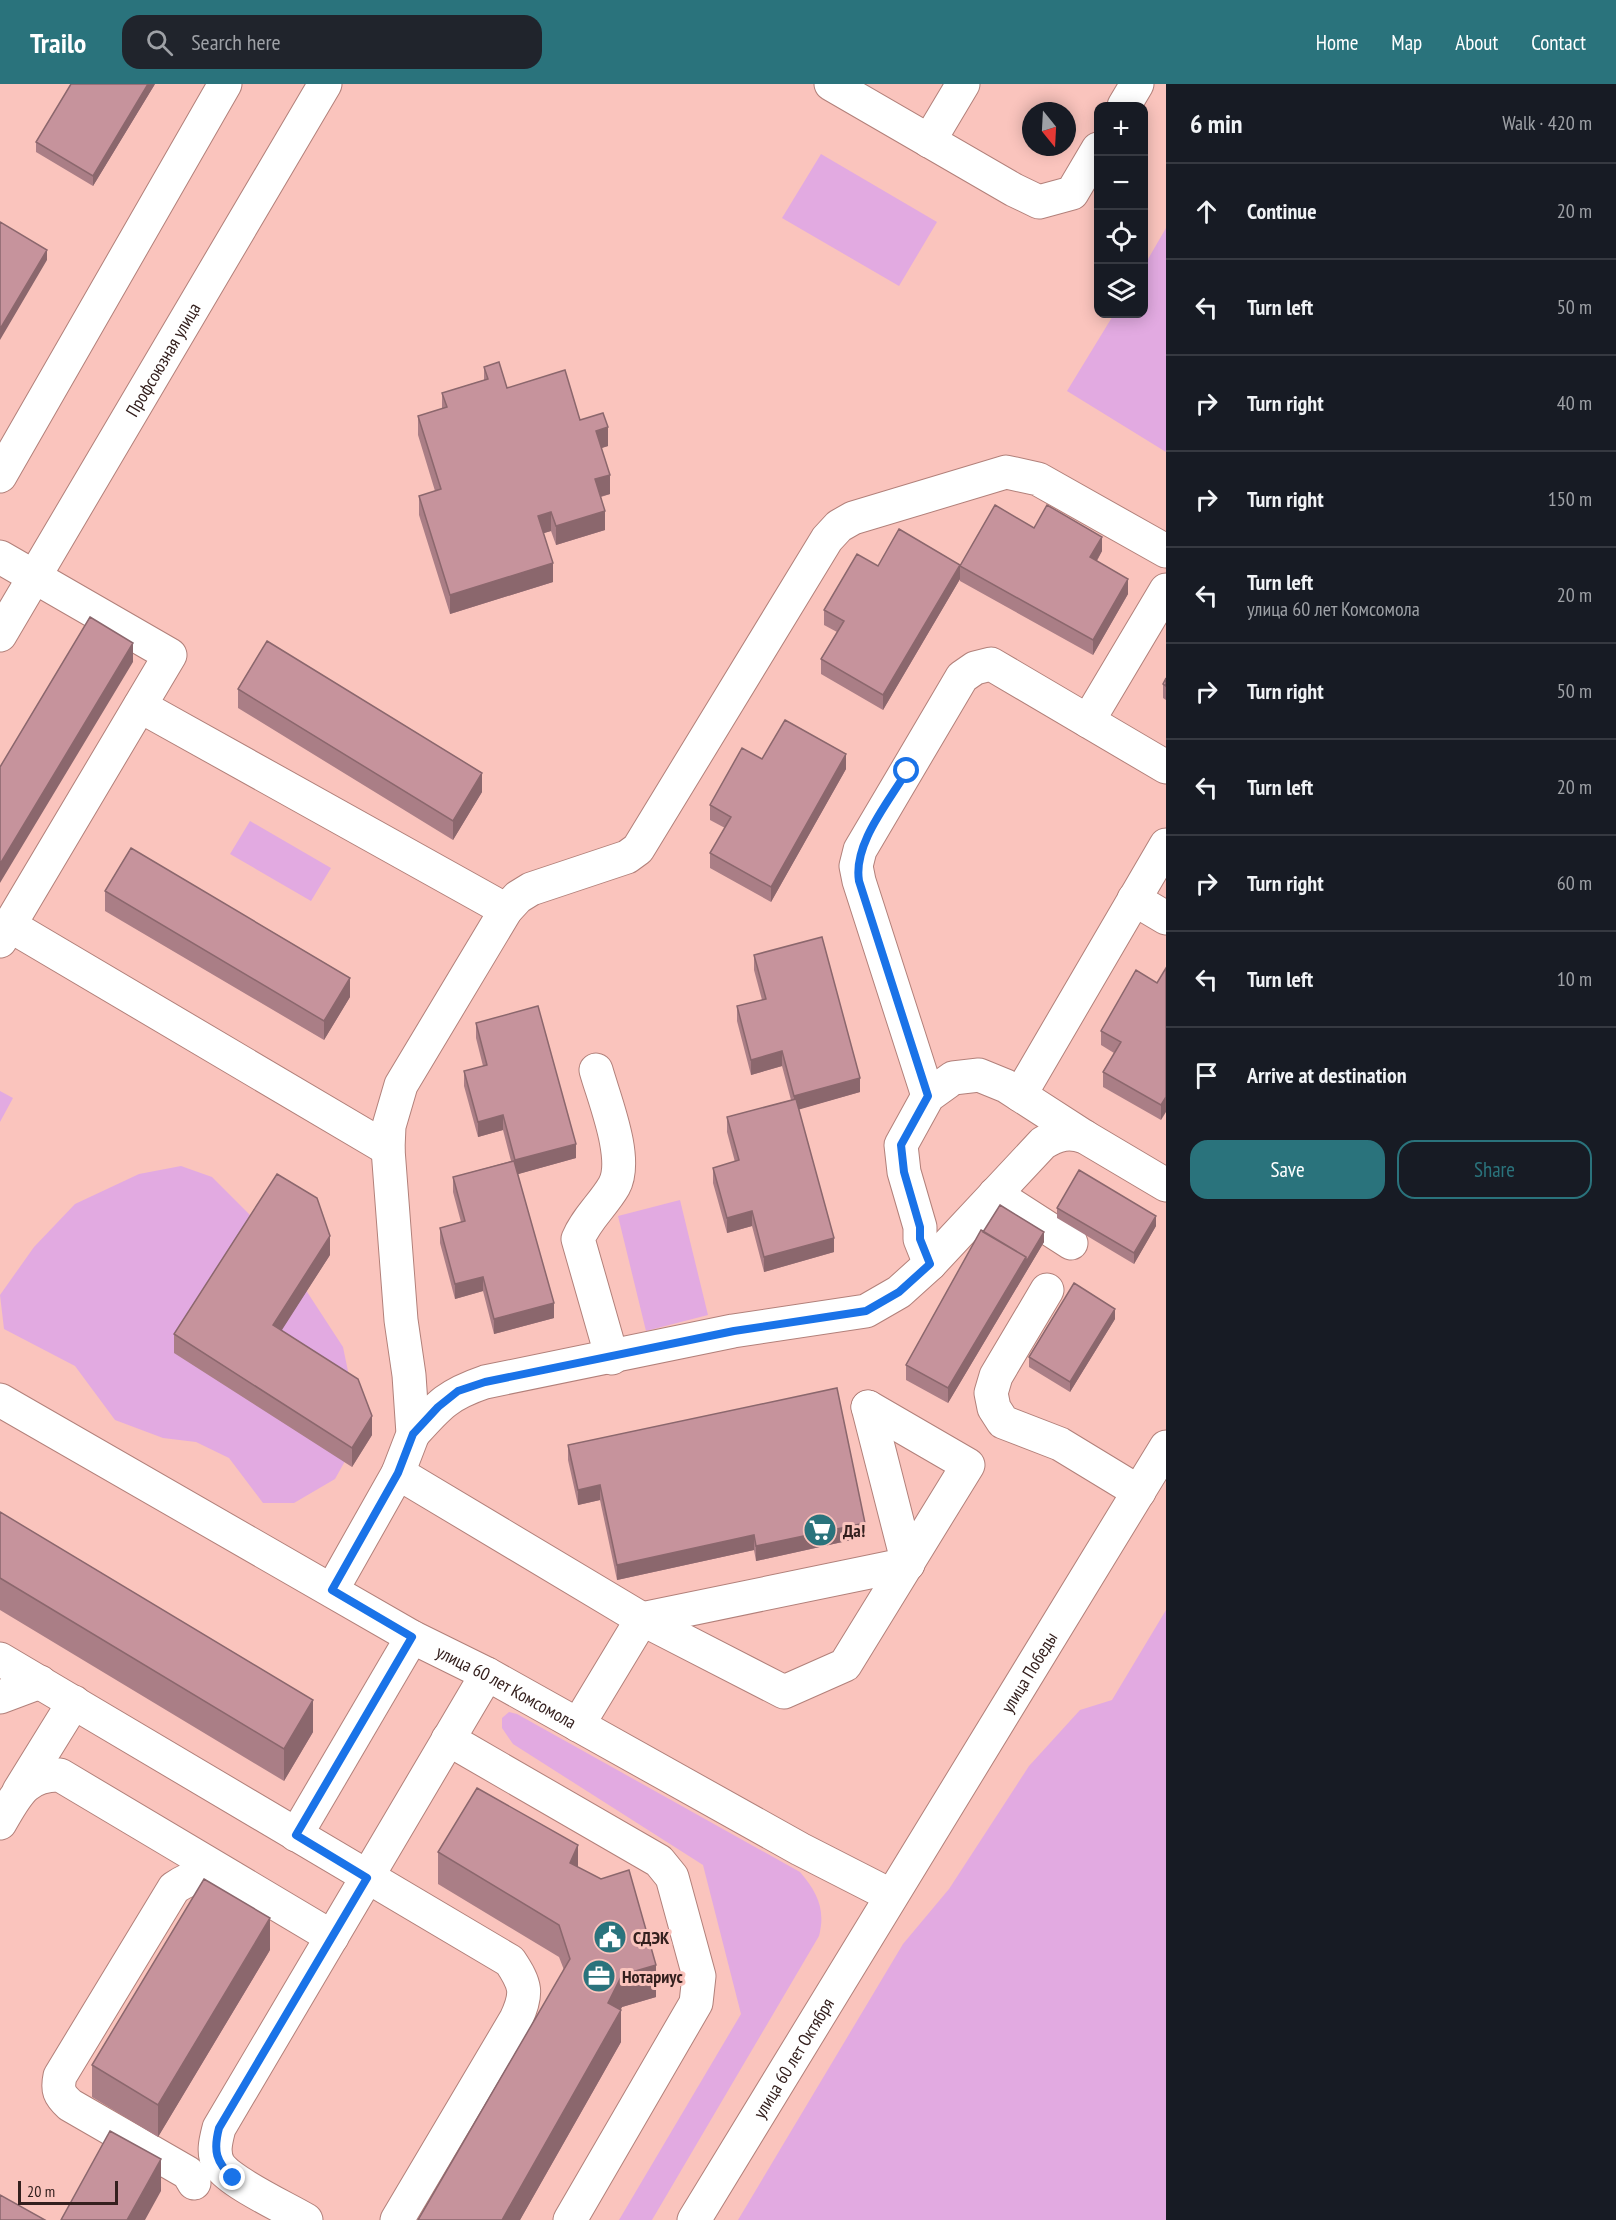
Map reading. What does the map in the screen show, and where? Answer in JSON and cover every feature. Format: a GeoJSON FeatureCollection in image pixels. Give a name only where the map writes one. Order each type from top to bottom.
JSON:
{"type":"FeatureCollection","features":[{"type":"Feature","properties":{"kind":"street"},"geometry":{"type":"LineString","coordinates":[[0,476],[225,84]]}},
{"type":"Feature","properties":{"kind":"street","name":"Профсоюзная улица"},"geometry":{"type":"LineString","coordinates":[[0,636],[325,84]]}},
{"type":"Feature","properties":{"kind":"street"},"geometry":{"type":"LineString","coordinates":[[831,84],[1014,190],[1039,202],[1072,193],[1094,156]]}},
{"type":"Feature","properties":{"kind":"street"},"geometry":{"type":"LineString","coordinates":[[929,141],[963,84]]}},
{"type":"Feature","properties":{"kind":"street"},"geometry":{"type":"LineString","coordinates":[[1126,102],[1137,84]]}},
{"type":"Feature","properties":{"kind":"street"},"geometry":{"type":"LineString","coordinates":[[413,1434],[410,1374],[401,1320],[388,1149],[389,1126],[401,1086],[506,910],[518,897],[531,889],[627,856],[638,849],[826,539],[839,526],[853,518],[1006,472],[1038,479],[1166,551]]}},
{"type":"Feature","properties":{"kind":"street"},"geometry":{"type":"LineString","coordinates":[[0,557],[36,575],[170,655],[5,933],[388,1149]]}},
{"type":"Feature","properties":{"kind":"street"},"geometry":{"type":"LineString","coordinates":[[1088,722],[1166,590]]}},
{"type":"Feature","properties":{"kind":"street"},"geometry":{"type":"LineString","coordinates":[[928,1096],[856,866],[860,850],[962,677],[975,668],[991,664],[1166,767]]}},
{"type":"Feature","properties":{"kind":"street"},"geometry":{"type":"LineString","coordinates":[[140,706],[506,910]]}},
{"type":"Feature","properties":{"kind":"street"},"geometry":{"type":"LineString","coordinates":[[1020,1095],[1166,845]]}},
{"type":"Feature","properties":{"kind":"street"},"geometry":{"type":"LineString","coordinates":[[1134,899],[1166,918]]}},
{"type":"Feature","properties":{"kind":"street"},"geometry":{"type":"LineString","coordinates":[[596,1070],[618,1151],[619,1168],[615,1184],[584,1224],[578,1239],[612,1358]]}},
{"type":"Feature","properties":{"kind":"street"},"geometry":{"type":"LineString","coordinates":[[930,1264],[920,1239],[920,1227],[904,1172],[901,1145],[928,1096],[953,1078],[979,1075],[1020,1095],[1166,1185]]}},
{"type":"Feature","properties":{"kind":"street"},"geometry":{"type":"LineString","coordinates":[[332,1590],[398,1473],[413,1434],[438,1407],[458,1391],[485,1382],[612,1358],[734,1331],[866,1311],[899,1292],[930,1264],[1043,1143],[1056,1136],[1073,1132],[1085,1137]]}},
{"type":"Feature","properties":{"kind":"street"},"geometry":{"type":"LineString","coordinates":[[995,1194],[1071,1244]]}},
{"type":"Feature","properties":{"kind":"street"},"geometry":{"type":"LineString","coordinates":[[1047,1290],[996,1376],[991,1393],[994,1408],[1003,1422],[1060,1444],[1139,1492]]}},
{"type":"Feature","properties":{"kind":"street","name":"улица 60 лет Комсомола"},"geometry":{"type":"LineString","coordinates":[[0,1400],[412,1637],[487,1674],[800,1849],[890,1895]]}},
{"type":"Feature","properties":{"kind":"street","name":"улица Победы"},"geometry":{"type":"LineString","coordinates":[[890,1895],[1166,1448]]}},
{"type":"Feature","properties":{"kind":"street"},"geometry":{"type":"LineString","coordinates":[[398,1473],[642,1619],[784,1692],[845,1665],[908,1564],[642,1619],[578,1725]]}},
{"type":"Feature","properties":{"kind":"street"},"geometry":{"type":"LineString","coordinates":[[296,1835],[412,1637]]}},
{"type":"Feature","properties":{"kind":"street"},"geometry":{"type":"LineString","coordinates":[[0,1659],[510,1961],[522,1979],[525,1998],[516,2019],[397,2220]]}},
{"type":"Feature","properties":{"kind":"street"},"geometry":{"type":"LineString","coordinates":[[306,2220],[233,2178],[219,2164],[214,2146],[219,2128],[487,1674]]}},
{"type":"Feature","properties":{"kind":"street"},"geometry":{"type":"LineString","coordinates":[[0,1697],[40,1682]]}},
{"type":"Feature","properties":{"kind":"street"},"geometry":{"type":"LineString","coordinates":[[0,1822],[74,1702]]}},
{"type":"Feature","properties":{"kind":"street"},"geometry":{"type":"LineString","coordinates":[[448,1739],[659,1861],[672,1877],[699,1976],[696,2002],[570,2220]]}},
{"type":"Feature","properties":{"kind":"street"},"geometry":{"type":"LineString","coordinates":[[16,1795],[32,1780],[47,1775],[60,1775],[332,1937]]}},
{"type":"Feature","properties":{"kind":"street"},"geometry":{"type":"LineString","coordinates":[[194,2184],[188,2174],[70,2105],[57,2088],[60,2076],[174,1888],[200,1875],[215,1874],[232,1878]]}},
{"type":"Feature","properties":{"kind":"street","name":"улица 60 лет Октября"},"geometry":{"type":"LineString","coordinates":[[694,2220],[890,1895]]}},
{"type":"Feature","properties":{"kind":"shaded area"},"geometry":{"type":"Polygon","coordinates":[[[821,154],[937,222],[899,286],[782,218],[821,154]]]}},
{"type":"Feature","properties":{"kind":"shaded area"},"geometry":{"type":"Polygon","coordinates":[[[1166,228],[1166,452],[1067,391],[1112,318],[1148,318],[1148,259],[1166,228]]]}},
{"type":"Feature","properties":{"kind":"shaded area"},"geometry":{"type":"Polygon","coordinates":[[[250,821],[331,868],[311,901],[230,854],[250,821]]]}},
{"type":"Feature","properties":{"kind":"shaded area"},"geometry":{"type":"Polygon","coordinates":[[[0,1091],[13,1098],[0,1122],[0,1091]]]}},
{"type":"Feature","properties":{"kind":"shaded area"},"geometry":{"type":"Polygon","coordinates":[[[181,1166],[212,1177],[270,1235],[343,1347],[355,1405],[354,1445],[335,1479],[294,1503],[263,1503],[229,1458],[196,1442],[163,1438],[115,1420],[75,1366],[4,1329],[0,1295],[34,1247],[75,1204],[139,1174],[181,1166]]]}},
{"type":"Feature","properties":{"kind":"shaded area"},"geometry":{"type":"Polygon","coordinates":[[[680,1200],[708,1315],[646,1331],[618,1216],[680,1200]]]}},
{"type":"Feature","properties":{"kind":"shaded area"},"geometry":{"type":"Polygon","coordinates":[[[1166,1610],[1166,2220],[738,2220],[903,1944],[949,1889],[1029,1766],[1080,1710],[1112,1700],[1166,1610]]]}},
{"type":"Feature","properties":{"kind":"shaded area"},"geometry":{"type":"Polygon","coordinates":[[[509,1712],[517,1714],[800,1872],[819,1901],[821,1926],[819,1936],[652,2220],[619,2220],[741,2014],[703,1865],[513,1744],[502,1728],[502,1718],[509,1712]]]}},
{"type":"Feature","properties":{"kind":"building"},"geometry":{"type":"Polygon","coordinates":[[[71,84],[148,84],[93,176],[36,142],[71,84]]]}},
{"type":"Feature","properties":{"kind":"building"},"geometry":{"type":"Polygon","coordinates":[[[0,222],[47,250],[0,329],[0,222]]]}},
{"type":"Feature","properties":{"kind":"building"},"geometry":{"type":"Polygon","coordinates":[[[499,362],[507,388],[565,370],[580,420],[603,413],[608,427],[596,431],[610,475],[595,479],[605,511],[556,526],[551,512],[538,516],[553,563],[450,595],[419,496],[441,489],[418,416],[447,407],[442,393],[488,379],[484,367],[499,362]]]}},
{"type":"Feature","properties":{"kind":"building"},"geometry":{"type":"Polygon","coordinates":[[[995,505],[1034,528],[1047,505],[1102,537],[1090,557],[1128,579],[1093,640],[960,566],[995,505]]]}},
{"type":"Feature","properties":{"kind":"building"},"geometry":{"type":"Polygon","coordinates":[[[899,529],[960,565],[883,695],[821,659],[844,621],[824,610],[857,554],[878,566],[899,529]]]}},
{"type":"Feature","properties":{"kind":"building"},"geometry":{"type":"Polygon","coordinates":[[[90,617],[133,643],[0,864],[0,767],[90,617]]]}},
{"type":"Feature","properties":{"kind":"building"},"geometry":{"type":"Polygon","coordinates":[[[267,641],[482,773],[453,821],[238,689],[267,641]]]}},
{"type":"Feature","properties":{"kind":"building"},"geometry":{"type":"Polygon","coordinates":[[[785,720],[846,754],[771,887],[710,853],[731,817],[710,805],[742,748],[762,759],[785,720]]]}},
{"type":"Feature","properties":{"kind":"building"},"geometry":{"type":"Polygon","coordinates":[[[131,848],[350,978],[324,1021],[105,891],[131,848]]]}},
{"type":"Feature","properties":{"kind":"building"},"geometry":{"type":"Polygon","coordinates":[[[822,937],[860,1078],[794,1096],[782,1051],[751,1060],[737,1006],[766,999],[754,955],[822,937]]]}},
{"type":"Feature","properties":{"kind":"building"},"geometry":{"type":"Polygon","coordinates":[[[1166,968],[1166,1097],[1161,1105],[1103,1072],[1121,1042],[1101,1031],[1136,970],[1157,983],[1166,968]]]}},
{"type":"Feature","properties":{"kind":"building"},"geometry":{"type":"Polygon","coordinates":[[[538,1006],[576,1144],[515,1160],[503,1115],[478,1122],[464,1071],[487,1065],[476,1023],[538,1006]]]}},
{"type":"Feature","properties":{"kind":"building"},"geometry":{"type":"Polygon","coordinates":[[[796,1099],[834,1238],[764,1257],[752,1211],[727,1218],[713,1168],[739,1160],[727,1117],[796,1099]]]}},
{"type":"Feature","properties":{"kind":"building"},"geometry":{"type":"Polygon","coordinates":[[[514,1161],[554,1303],[494,1319],[483,1277],[455,1284],[440,1228],[465,1221],[453,1177],[514,1161]]]}},
{"type":"Feature","properties":{"kind":"building"},"geometry":{"type":"Polygon","coordinates":[[[1079,1170],[1156,1216],[1134,1253],[1057,1208],[1079,1170]]]}},
{"type":"Feature","properties":{"kind":"building"},"geometry":{"type":"Polygon","coordinates":[[[277,1174],[317,1198],[330,1236],[273,1325],[358,1379],[372,1416],[352,1448],[174,1334],[277,1174]]]}},
{"type":"Feature","properties":{"kind":"building"},"geometry":{"type":"Polygon","coordinates":[[[1000,1205],[1044,1232],[1026,1262],[1026,1257],[983,1232],[1000,1205]]]}},
{"type":"Feature","properties":{"kind":"building"},"geometry":{"type":"Polygon","coordinates":[[[981,1230],[1026,1257],[948,1388],[906,1365],[981,1230]]]}},
{"type":"Feature","properties":{"kind":"building"},"geometry":{"type":"Polygon","coordinates":[[[1074,1283],[1115,1309],[1070,1382],[1029,1357],[1074,1283]]]}},
{"type":"Feature","properties":{"kind":"building"},"geometry":{"type":"Polygon","coordinates":[[[837,1388],[865,1523],[756,1546],[754,1535],[617,1565],[600,1485],[578,1490],[568,1445],[837,1388]]]}},
{"type":"Feature","properties":{"kind":"building"},"geometry":{"type":"Polygon","coordinates":[[[0,1512],[313,1700],[284,1749],[0,1578],[0,1512]]]}},
{"type":"Feature","properties":{"kind":"building"},"geometry":{"type":"Polygon","coordinates":[[[477,1788],[578,1845],[570,1863],[601,1879],[629,1870],[656,1965],[622,1975],[608,2003],[621,2010],[502,2220],[418,2220],[570,1959],[559,1925],[438,1852],[477,1788]]]}},
{"type":"Feature","properties":{"kind":"building"},"geometry":{"type":"Polygon","coordinates":[[[204,1879],[270,1918],[158,2105],[92,2065],[204,1879]]]}},
{"type":"Feature","properties":{"kind":"building"},"geometry":{"type":"Polygon","coordinates":[[[110,2131],[161,2159],[127,2220],[61,2220],[110,2131]]]}},
{"type":"Feature","properties":{"kind":"building"},"geometry":{"type":"Polygon","coordinates":[[[0,2195],[45,2220],[0,2220],[0,2195]]]}},
{"type":"Feature","properties":{"kind":"place","name":"Да!"},"geometry":{"type":"Point","coordinates":[820,1530]}},
{"type":"Feature","properties":{"kind":"place","name":"СДЭК"},"geometry":{"type":"Point","coordinates":[610,1937]}},
{"type":"Feature","properties":{"kind":"place","name":"Нотариус"},"geometry":{"type":"Point","coordinates":[599,1976]}},
{"type":"Feature","properties":{"kind":"route"},"geometry":{"type":"LineString","coordinates":[[233,2178],[219,2164],[214,2146],[219,2128],[367,1878],[296,1835],[412,1637],[332,1590],[398,1473],[413,1434],[438,1407],[458,1391],[485,1382],[612,1358],[734,1331],[866,1311],[884,1303],[899,1292],[930,1264],[920,1239],[920,1227],[904,1172],[901,1145],[928,1096],[856,866],[860,850],[907,771]]}}]}
